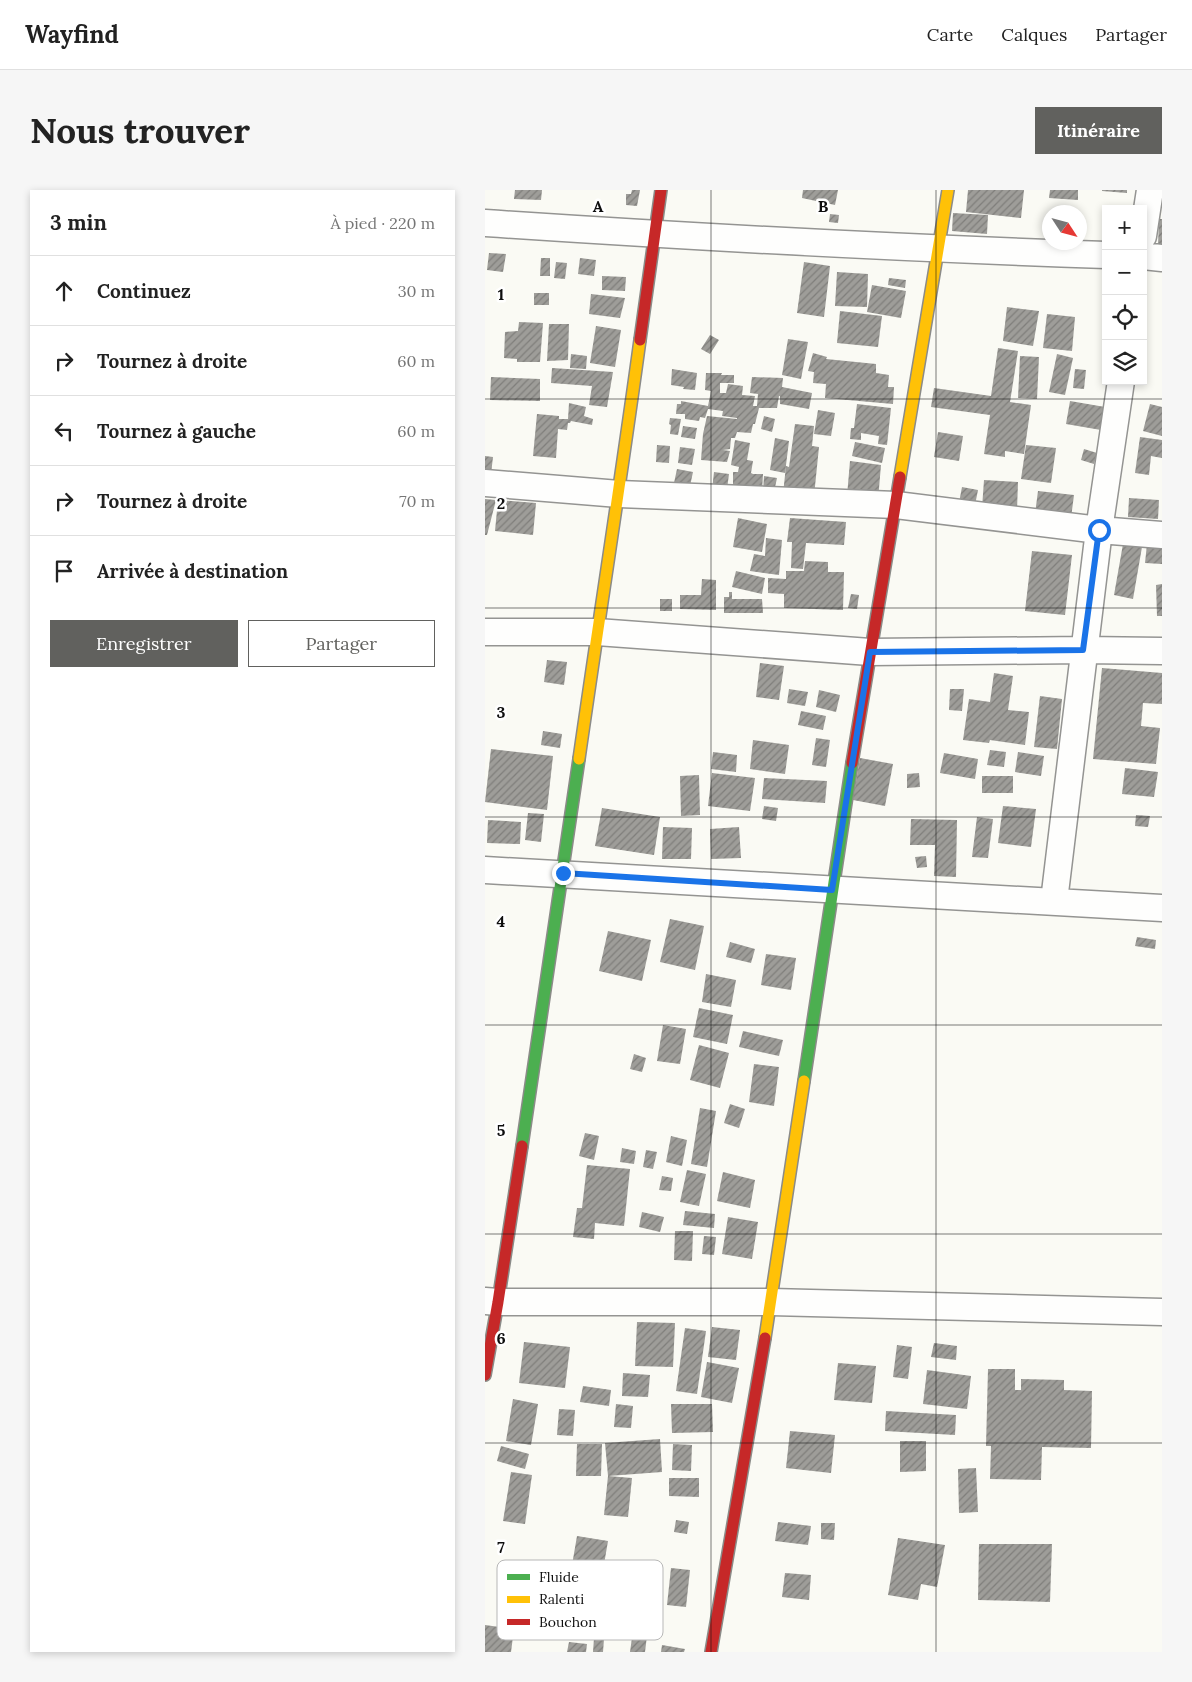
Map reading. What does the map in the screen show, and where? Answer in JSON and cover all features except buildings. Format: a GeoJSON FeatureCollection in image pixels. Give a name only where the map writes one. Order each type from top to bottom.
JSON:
{"type":"FeatureCollection","features":[{"type":"Feature","properties":{"kind":"street"},"geometry":{"type":"LineString","coordinates":[[485,1375],[491,1301],[563,873],[597,632],[619,494],[661,190]]}},
{"type":"Feature","properties":{"kind":"street"},"geometry":{"type":"LineString","coordinates":[[711,1652],[771,1302],[832,890],[948,190]]}},
{"type":"Feature","properties":{"kind":"street"},"geometry":{"type":"LineString","coordinates":[[1147,210],[1150,190]]}},
{"type":"Feature","properties":{"kind":"street"},"geometry":{"type":"LineString","coordinates":[[485,223],[939,250],[1102,255]]}},
{"type":"Feature","properties":{"kind":"street"},"geometry":{"type":"LineString","coordinates":[[1147,256],[1162,258]]}},
{"type":"Feature","properties":{"kind":"street"},"geometry":{"type":"LineString","coordinates":[[1054,901],[1083,650],[1120,385]]}},
{"type":"Feature","properties":{"kind":"street"},"geometry":{"type":"LineString","coordinates":[[485,483],[619,494],[897,505],[1099,530],[1162,535]]}},
{"type":"Feature","properties":{"kind":"street"},"geometry":{"type":"LineString","coordinates":[[485,632],[597,632],[870,652],[1083,650],[1162,652]]}},
{"type":"Feature","properties":{"kind":"street"},"geometry":{"type":"LineString","coordinates":[[485,870],[1162,908]]}},
{"type":"Feature","properties":{"kind":"street"},"geometry":{"type":"LineString","coordinates":[[491,1301],[771,1302],[1162,1312]]}},
{"type":"Feature","properties":{"kind":"traffic: fast"},"geometry":{"type":"LineString","coordinates":[[522,1146],[579,759]]}},
{"type":"Feature","properties":{"kind":"traffic: fast"},"geometry":{"type":"LineString","coordinates":[[804,1081],[852,763]]}},
{"type":"Feature","properties":{"kind":"traffic: slow"},"geometry":{"type":"LineString","coordinates":[[900,477],[948,190]]}},
{"type":"Feature","properties":{"kind":"traffic: slow"},"geometry":{"type":"LineString","coordinates":[[579,759],[640,340]]}},
{"type":"Feature","properties":{"kind":"traffic: slow"},"geometry":{"type":"LineString","coordinates":[[765,1338],[804,1081]]}},
{"type":"Feature","properties":{"kind":"traffic: jam"},"geometry":{"type":"LineString","coordinates":[[640,340],[661,190]]}},
{"type":"Feature","properties":{"kind":"traffic: jam"},"geometry":{"type":"LineString","coordinates":[[852,763],[900,477]]}},
{"type":"Feature","properties":{"kind":"traffic: jam"},"geometry":{"type":"LineString","coordinates":[[485,1375],[522,1146]]}},
{"type":"Feature","properties":{"kind":"traffic: jam"},"geometry":{"type":"LineString","coordinates":[[711,1652],[765,1338]]}},
{"type":"Feature","properties":{"kind":"route"},"geometry":{"type":"LineString","coordinates":[[563,873],[832,890],[870,652],[1083,650],[1099,530]]}}]}
